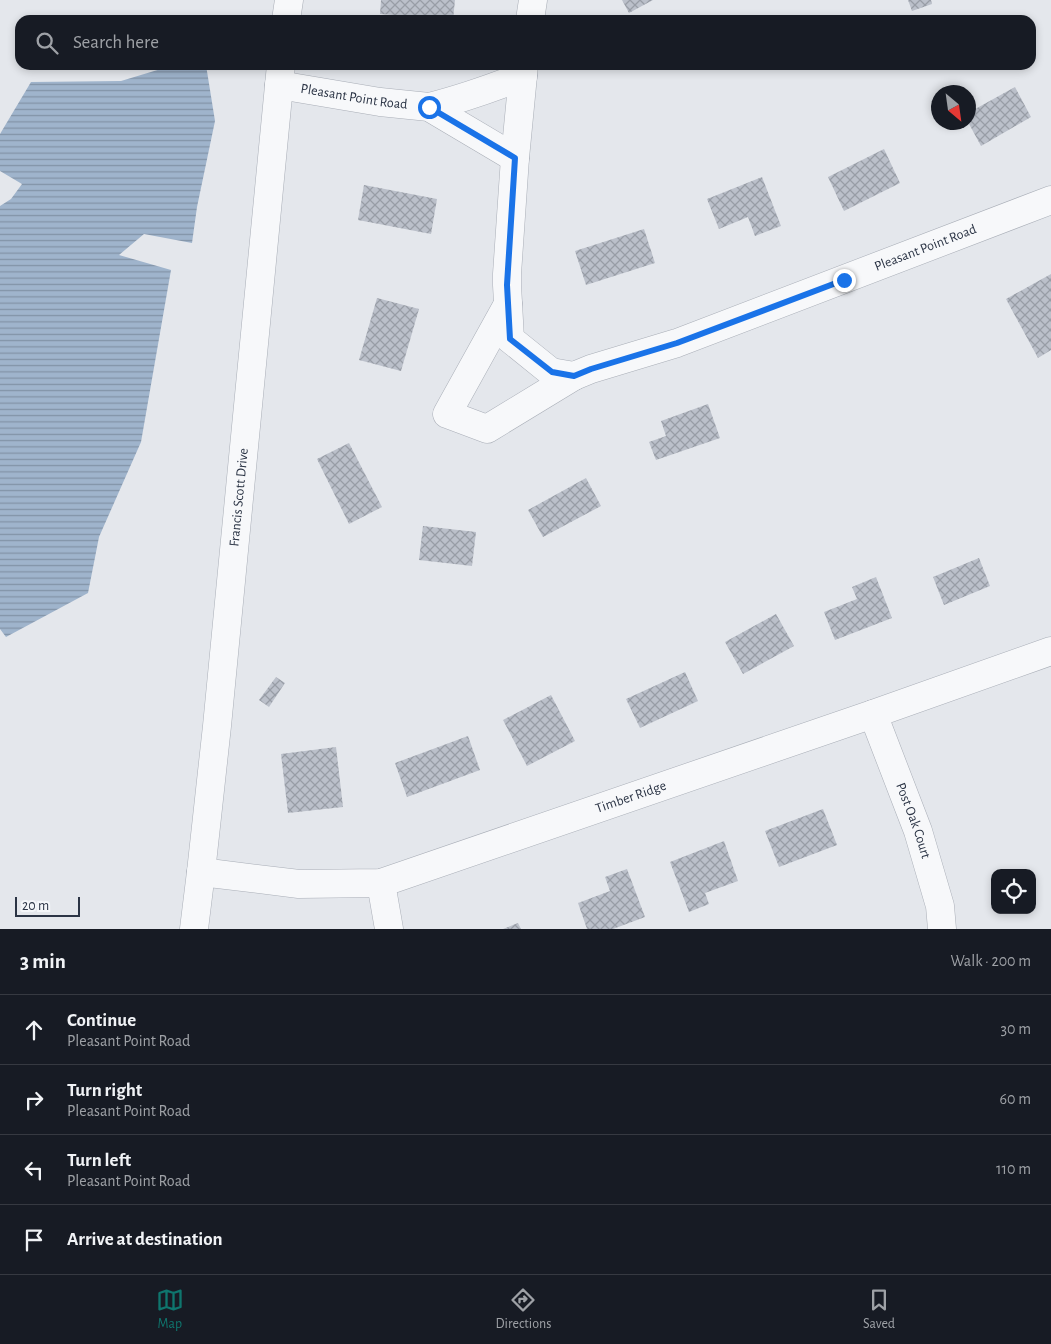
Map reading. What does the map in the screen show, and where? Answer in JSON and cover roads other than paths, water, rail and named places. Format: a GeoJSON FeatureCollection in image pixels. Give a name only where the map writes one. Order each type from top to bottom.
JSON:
{"type":"FeatureCollection","features":[{"type":"Feature","properties":{"kind":"street"},"geometry":{"type":"LineString","coordinates":[[286,15],[288,0]]}},
{"type":"Feature","properties":{"kind":"street"},"geometry":{"type":"LineString","coordinates":[[531,15],[534,0]]}},
{"type":"Feature","properties":{"kind":"street","name":"Pleasant Point Road"},"geometry":{"type":"LineString","coordinates":[[280,75],[380,102],[429,107],[455,101],[492,88],[524,71]]}},
{"type":"Feature","properties":{"kind":"street","name":"Pleasant Point Road"},"geometry":{"type":"LineString","coordinates":[[524,71],[515,158],[507,274],[510,339],[552,372],[574,376]]}},
{"type":"Feature","properties":{"kind":"street","name":"Francis Scott Drive"},"geometry":{"type":"LineString","coordinates":[[194,929],[218,716],[280,75]]}},
{"type":"Feature","properties":{"kind":"street","name":"Pleasant Point Road"},"geometry":{"type":"LineString","coordinates":[[429,107],[515,158]]}},
{"type":"Feature","properties":{"kind":"street","name":"Pleasant Point Road"},"geometry":{"type":"LineString","coordinates":[[508,304],[447,414],[487,429],[574,376],[591,369],[677,343],[1051,200]]}},
{"type":"Feature","properties":{"kind":"street","name":"Timber Ridge"},"geometry":{"type":"LineString","coordinates":[[201,872],[299,884],[381,883],[1051,651]]}},
{"type":"Feature","properties":{"kind":"street","name":"Post Oak Court"},"geometry":{"type":"LineString","coordinates":[[873,714],[918,831],[940,906],[942,929]]}},
{"type":"Feature","properties":{"kind":"street"},"geometry":{"type":"LineString","coordinates":[[381,883],[389,929]]}},
{"type":"Feature","properties":{"kind":"water"},"geometry":{"type":"Polygon","coordinates":[[[157,70],[207,70],[215,121],[197,207],[192,243],[144,234],[119,255],[171,270],[141,442],[99,537],[88,593],[6,637],[0,629],[0,206],[11,199],[22,184],[0,171],[0,134],[31,82],[121,81],[157,70]]]}}]}
